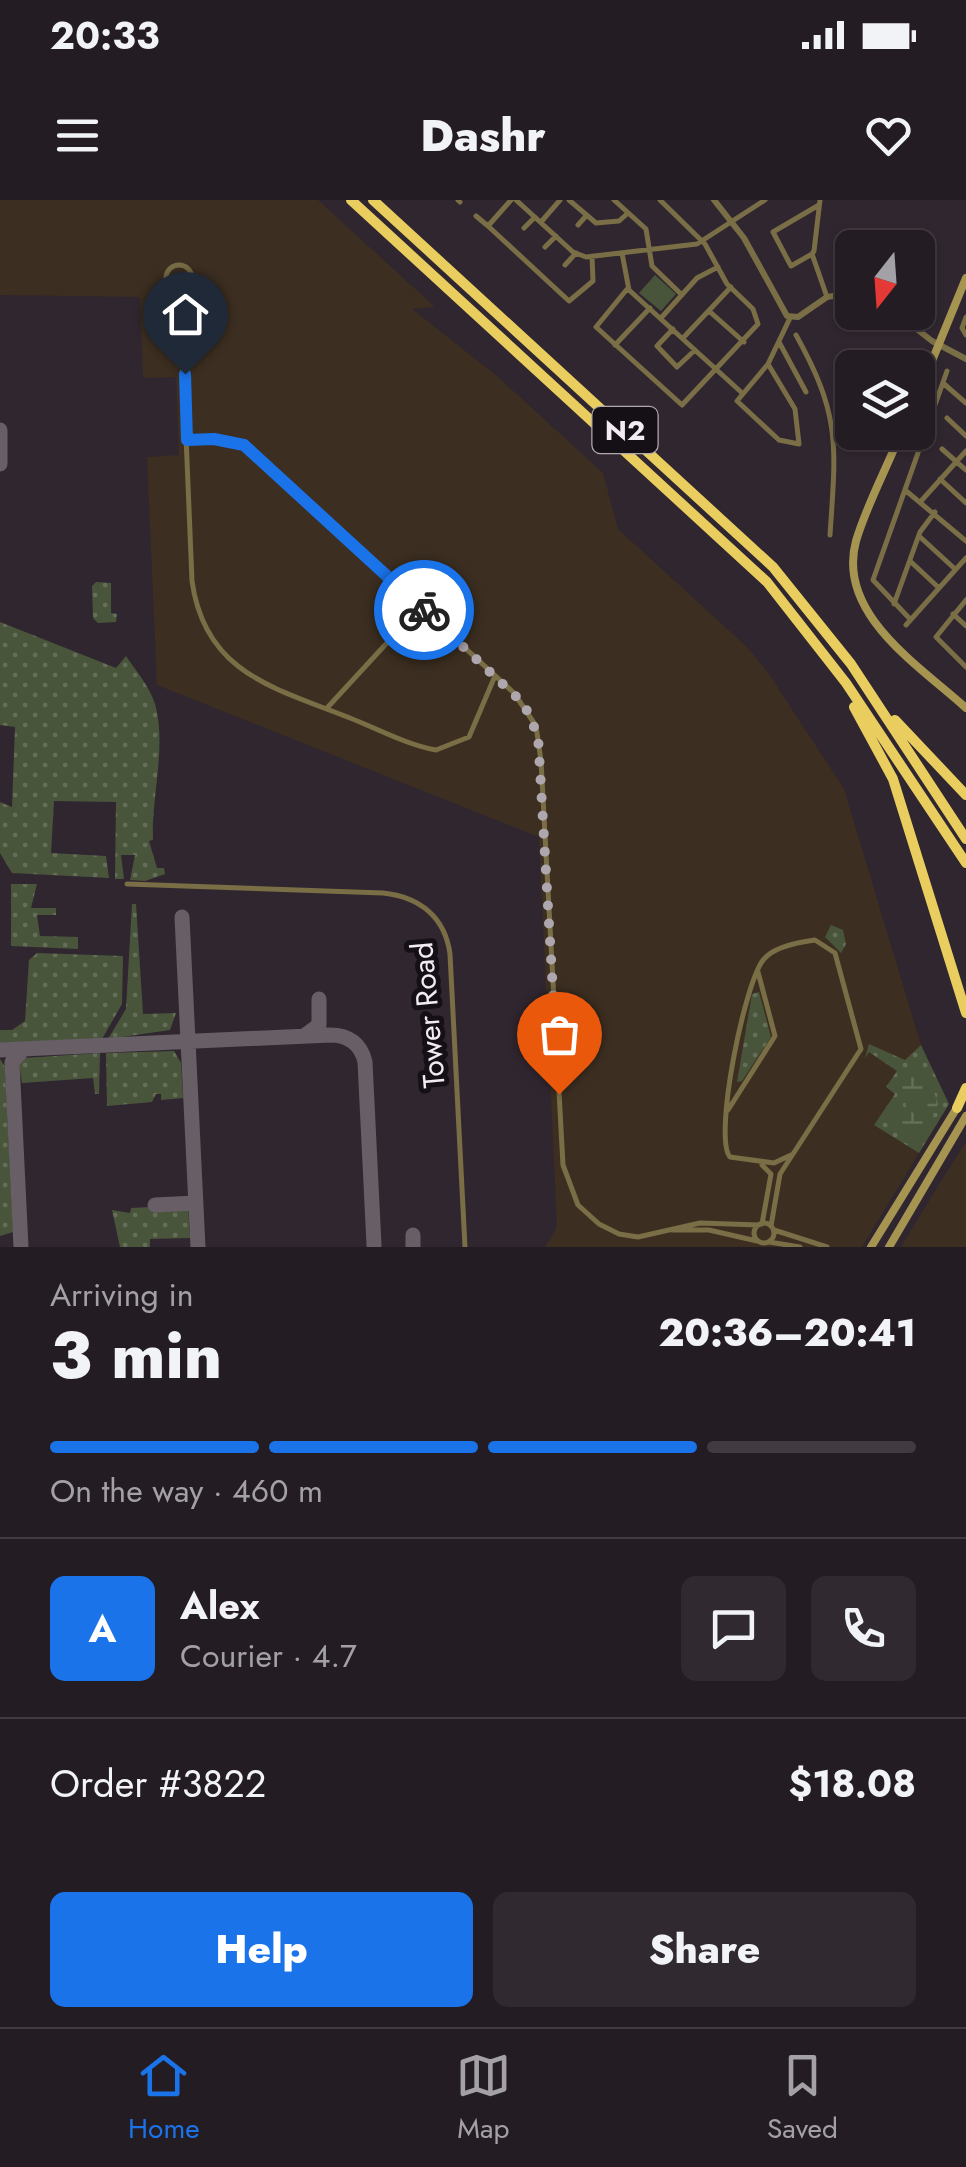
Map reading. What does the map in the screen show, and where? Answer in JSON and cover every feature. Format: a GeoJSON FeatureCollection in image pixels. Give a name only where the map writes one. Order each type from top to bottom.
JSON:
{"type":"FeatureCollection","features":[{"type":"Feature","properties":{"kind":"highway","name":"N2"},"geometry":{"type":"LineString","coordinates":[[351,200],[730,546],[807,630],[966,863]]}},
{"type":"Feature","properties":{"kind":"highway","name":"N2"},"geometry":{"type":"LineString","coordinates":[[373,200],[755,549],[812,612],[860,676],[966,839]]}},
{"type":"Feature","properties":{"kind":"highway"},"geometry":{"type":"LineString","coordinates":[[807,630],[811,644],[867,728],[894,779],[966,1013]]}},
{"type":"Feature","properties":{"kind":"highway"},"geometry":{"type":"LineString","coordinates":[[860,676],[910,738],[966,795]]}},
{"type":"Feature","properties":{"kind":"highway"},"geometry":{"type":"LineString","coordinates":[[962,1112],[966,1091]]}},
{"type":"Feature","properties":{"kind":"main road"},"geometry":{"type":"LineString","coordinates":[[935,352],[966,278]]}},
{"type":"Feature","properties":{"kind":"main road"},"geometry":{"type":"LineString","coordinates":[[895,450],[856,542],[858,591],[880,628],[966,708]]}},
{"type":"Feature","properties":{"kind":"main road"},"geometry":{"type":"LineString","coordinates":[[871,1247],[962,1112]]}},
{"type":"Feature","properties":{"kind":"main road"},"geometry":{"type":"LineString","coordinates":[[889,1247],[962,1112]]}},
{"type":"Feature","properties":{"kind":"street"},"geometry":{"type":"LineString","coordinates":[[488,226],[513,200],[576,254],[592,256],[702,242],[765,200]]}},
{"type":"Feature","properties":{"kind":"street"},"geometry":{"type":"LineString","coordinates":[[542,222],[560,200]]}},
{"type":"Feature","properties":{"kind":"street"},"geometry":{"type":"LineString","coordinates":[[568,200],[599,224],[620,221],[628,213]]}},
{"type":"Feature","properties":{"kind":"street"},"geometry":{"type":"LineString","coordinates":[[614,200],[646,229],[654,268],[682,294]]}},
{"type":"Feature","properties":{"kind":"street"},"geometry":{"type":"LineString","coordinates":[[628,288],[596,324],[682,406],[756,328],[757,317],[731,288],[702,242],[660,200]]}},
{"type":"Feature","properties":{"kind":"street"},"geometry":{"type":"LineString","coordinates":[[714,200],[734,222],[790,318]]}},
{"type":"Feature","properties":{"kind":"street"},"geometry":{"type":"LineString","coordinates":[[812,254],[791,266],[773,232],[820,203]]}},
{"type":"Feature","properties":{"kind":"street"},"geometry":{"type":"LineString","coordinates":[[820,203],[812,254],[826,296]]}},
{"type":"Feature","properties":{"kind":"street"},"geometry":{"type":"LineString","coordinates":[[476,216],[571,302],[593,281],[592,256]]}},
{"type":"Feature","properties":{"kind":"street"},"geometry":{"type":"LineString","coordinates":[[578,225],[586,216]]}},
{"type":"Feature","properties":{"kind":"street"},"geometry":{"type":"LineString","coordinates":[[524,228],[534,217]]}},
{"type":"Feature","properties":{"kind":"street"},"geometry":{"type":"LineString","coordinates":[[545,247],[556,236]]}},
{"type":"Feature","properties":{"kind":"street"},"geometry":{"type":"LineString","coordinates":[[622,253],[628,288],[741,392]]}},
{"type":"Feature","properties":{"kind":"street"},"geometry":{"type":"LineString","coordinates":[[565,265],[576,254]]}},
{"type":"Feature","properties":{"kind":"street"},"geometry":{"type":"LineString","coordinates":[[181,265],[192,277],[188,288],[180,291],[169,286],[166,278],[169,270],[181,265]]}},
{"type":"Feature","properties":{"kind":"street"},"geometry":{"type":"LineString","coordinates":[[661,318],[696,278],[718,267]]}},
{"type":"Feature","properties":{"kind":"street"},"geometry":{"type":"LineString","coordinates":[[682,338],[731,288]]}},
{"type":"Feature","properties":{"kind":"street"},"geometry":{"type":"LineString","coordinates":[[180,291],[192,581],[202,624],[220,651],[246,674],[426,748],[446,749],[474,731],[496,676]]}},
{"type":"Feature","properties":{"kind":"street"},"geometry":{"type":"LineString","coordinates":[[790,318],[798,318],[826,296],[835,295]]}},
{"type":"Feature","properties":{"kind":"street"},"geometry":{"type":"LineString","coordinates":[[615,345],[650,308]]}},
{"type":"Feature","properties":{"kind":"street"},"geometry":{"type":"LineString","coordinates":[[709,311],[744,342]]}},
{"type":"Feature","properties":{"kind":"street"},"geometry":{"type":"LineString","coordinates":[[966,316],[962,328],[966,335]]}},
{"type":"Feature","properties":{"kind":"street"},"geometry":{"type":"LineString","coordinates":[[768,364],[795,409],[799,444],[783,442],[737,401],[768,364],[790,318]]}},
{"type":"Feature","properties":{"kind":"street"},"geometry":{"type":"LineString","coordinates":[[672,329],[657,346],[666,359],[679,367],[695,350]]}},
{"type":"Feature","properties":{"kind":"street"},"geometry":{"type":"LineString","coordinates":[[918,330],[966,360]]}},
{"type":"Feature","properties":{"kind":"street"},"geometry":{"type":"LineString","coordinates":[[796,335],[825,388],[834,437],[830,535]]}},
{"type":"Feature","properties":{"kind":"street"},"geometry":{"type":"LineString","coordinates":[[779,342],[806,392]]}},
{"type":"Feature","properties":{"kind":"street"},"geometry":{"type":"LineString","coordinates":[[947,371],[872,580],[908,622],[966,558]]}},
{"type":"Feature","properties":{"kind":"street"},"geometry":{"type":"LineString","coordinates":[[943,383],[966,403]]}},
{"type":"Feature","properties":{"kind":"street"},"geometry":{"type":"LineString","coordinates":[[947,418],[966,436]]}},
{"type":"Feature","properties":{"kind":"street"},"geometry":{"type":"LineString","coordinates":[[187,440],[214,439],[244,445],[524,704],[540,748],[561,1141],[567,1184],[578,1205],[606,1229],[638,1237],[700,1223],[760,1224],[827,1247]]}},
{"type":"Feature","properties":{"kind":"street"},"geometry":{"type":"LineString","coordinates":[[942,449],[966,470]]}},
{"type":"Feature","properties":{"kind":"street"},"geometry":{"type":"LineString","coordinates":[[922,500],[966,451]]}},
{"type":"Feature","properties":{"kind":"street"},"geometry":{"type":"LineString","coordinates":[[940,479],[966,503]]}},
{"type":"Feature","properties":{"kind":"street"},"geometry":{"type":"LineString","coordinates":[[905,490],[922,500],[966,541]]}},
{"type":"Feature","properties":{"kind":"street"},"geometry":{"type":"LineString","coordinates":[[894,604],[919,536],[935,512]]}},
{"type":"Feature","properties":{"kind":"street"},"geometry":{"type":"LineString","coordinates":[[919,536],[956,570]]}},
{"type":"Feature","properties":{"kind":"street"},"geometry":{"type":"LineString","coordinates":[[910,561],[939,588]]}},
{"type":"Feature","properties":{"kind":"street"},"geometry":{"type":"LineString","coordinates":[[966,600],[937,634],[938,642],[966,667]]}},
{"type":"Feature","properties":{"kind":"street"},"geometry":{"type":"LineString","coordinates":[[327,708],[420,606]]}},
{"type":"Feature","properties":{"kind":"street"},"geometry":{"type":"LineString","coordinates":[[954,614],[966,626]]}},
{"type":"Feature","properties":{"kind":"street","name":"Tower Road"},"geometry":{"type":"LineString","coordinates":[[127,884],[383,894],[417,902],[433,914],[444,930],[450,954],[465,1247]]}},
{"type":"Feature","properties":{"kind":"street"},"geometry":{"type":"LineString","coordinates":[[763,1244],[772,1228],[779,1176],[858,1057],[860,1045],[830,946],[815,940],[774,951],[758,970],[744,1012],[726,1112],[724,1150],[734,1158],[774,1163],[791,1155]]}},
{"type":"Feature","properties":{"kind":"street"},"geometry":{"type":"LineString","coordinates":[[726,1112],[775,1036],[758,970]]}},
{"type":"Feature","properties":{"kind":"street"},"geometry":{"type":"LineString","coordinates":[[755,1162],[770,1171],[760,1224],[754,1233],[763,1244]]}},
{"type":"Feature","properties":{"kind":"street"},"geometry":{"type":"LineString","coordinates":[[670,1230],[709,1230],[763,1244],[800,1247]]}},
{"type":"Feature","properties":{"kind":"shaded area"},"geometry":{"type":"Polygon","coordinates":[[[0,200],[318,200],[435,307],[412,309],[497,376],[603,473],[618,529],[747,647],[767,671],[844,789],[924,1055],[949,1104],[862,1247],[545,1247],[557,1227],[539,837],[157,685],[147,457],[179,455],[176,377],[143,378],[140,297],[0,295],[0,200]]]}},
{"type":"Feature","properties":{"kind":"shaded area"},"geometry":{"type":"Polygon","coordinates":[[[966,1142],[966,1247],[901,1247],[941,1181],[966,1142]]]}},
{"type":"Feature","properties":{"kind":"green space"},"geometry":{"type":"Polygon","coordinates":[[[655,275],[676,294],[661,311],[639,293],[655,275]]]}},
{"type":"Feature","properties":{"kind":"green space"},"geometry":{"type":"Polygon","coordinates":[[[96,582],[111,583],[111,613],[117,614],[116,622],[98,623],[93,618],[92,586],[96,582]]]}},
{"type":"Feature","properties":{"kind":"green space"},"geometry":{"type":"Polygon","coordinates":[[[0,622],[116,668],[126,656],[150,691],[158,720],[159,754],[153,840],[149,841],[157,868],[164,868],[165,874],[145,881],[130,880],[135,855],[121,855],[124,879],[115,879],[116,802],[54,801],[51,853],[106,856],[109,878],[12,873],[0,853],[0,802],[12,807],[15,727],[0,725],[0,622]]]}},
{"type":"Feature","properties":{"kind":"green space"},"geometry":{"type":"Polygon","coordinates":[[[11,884],[37,884],[31,908],[56,908],[56,915],[37,915],[40,936],[78,937],[78,949],[11,946],[11,884]]]}},
{"type":"Feature","properties":{"kind":"green space"},"geometry":{"type":"Polygon","coordinates":[[[132,904],[136,904],[143,1014],[176,1013],[170,1030],[108,1039],[126,1009],[132,904]]]}},
{"type":"Feature","properties":{"kind":"green space"},"geometry":{"type":"Polygon","coordinates":[[[831,925],[843,930],[846,944],[841,953],[825,937],[831,925]]]}},
{"type":"Feature","properties":{"kind":"green space"},"geometry":{"type":"Polygon","coordinates":[[[37,953],[123,956],[122,1004],[102,1039],[0,1043],[0,1030],[12,1030],[25,1021],[29,960],[37,953]]]}},
{"type":"Feature","properties":{"kind":"green space"},"geometry":{"type":"Polygon","coordinates":[[[759,992],[771,1037],[742,1081],[737,1082],[752,994],[759,992]]]}},
{"type":"Feature","properties":{"kind":"green space"},"geometry":{"type":"Polygon","coordinates":[[[869,1044],[905,1060],[921,1045],[949,1104],[919,1153],[874,1125],[895,1094],[886,1087],[897,1071],[869,1052],[865,1058],[869,1044]]]}},
{"type":"Feature","properties":{"kind":"green space"},"geometry":{"type":"Polygon","coordinates":[[[174,1051],[181,1063],[183,1098],[161,1100],[161,1094],[156,1094],[152,1102],[107,1106],[106,1053],[174,1051]]]}},
{"type":"Feature","properties":{"kind":"green space"},"geometry":{"type":"Polygon","coordinates":[[[100,1053],[99,1094],[95,1094],[93,1078],[22,1083],[19,1064],[24,1058],[100,1053]]]}},
{"type":"Feature","properties":{"kind":"green space"},"geometry":{"type":"Polygon","coordinates":[[[0,1059],[5,1067],[13,1232],[0,1236],[0,1059]]]}},
{"type":"Feature","properties":{"kind":"green space"},"geometry":{"type":"Polygon","coordinates":[[[917,1063],[927,1072],[938,1104],[922,1140],[915,1145],[883,1119],[906,1107],[905,1099],[891,1085],[901,1071],[917,1063]]]}},
{"type":"Feature","properties":{"kind":"green space"},"geometry":{"type":"Polygon","coordinates":[[[188,1205],[190,1238],[150,1239],[150,1247],[120,1247],[112,1210],[130,1213],[131,1208],[188,1205]]]}},
{"type":"Feature","properties":{"kind":"taxiway"},"geometry":{"type":"LineString","coordinates":[[0,430],[0,464]]}},
{"type":"Feature","properties":{"kind":"taxiway"},"geometry":{"type":"LineString","coordinates":[[182,917],[198,1247]]}},
{"type":"Feature","properties":{"kind":"taxiway"},"geometry":{"type":"LineString","coordinates":[[304,1036],[319,1025],[319,999]]}},
{"type":"Feature","properties":{"kind":"taxiway"},"geometry":{"type":"LineString","coordinates":[[0,1050],[330,1035],[348,1039],[361,1050],[365,1062],[374,1245]]}},
{"type":"Feature","properties":{"kind":"taxiway"},"geometry":{"type":"LineString","coordinates":[[21,1247],[12,1062],[24,1049]]}},
{"type":"Feature","properties":{"kind":"taxiway"},"geometry":{"type":"LineString","coordinates":[[155,1205],[196,1203]]}},
{"type":"Feature","properties":{"kind":"taxiway"},"geometry":{"type":"LineString","coordinates":[[413,1235],[413,1247]]}},
{"type":"Feature","properties":{"kind":"way so far"},"geometry":{"type":"LineString","coordinates":[[424,610],[524,704],[538,736],[559,1094]]}},
{"type":"Feature","properties":{"kind":"route"},"geometry":{"type":"LineString","coordinates":[[185,374],[187,440],[232,440],[244,445],[424,610]]}}]}
